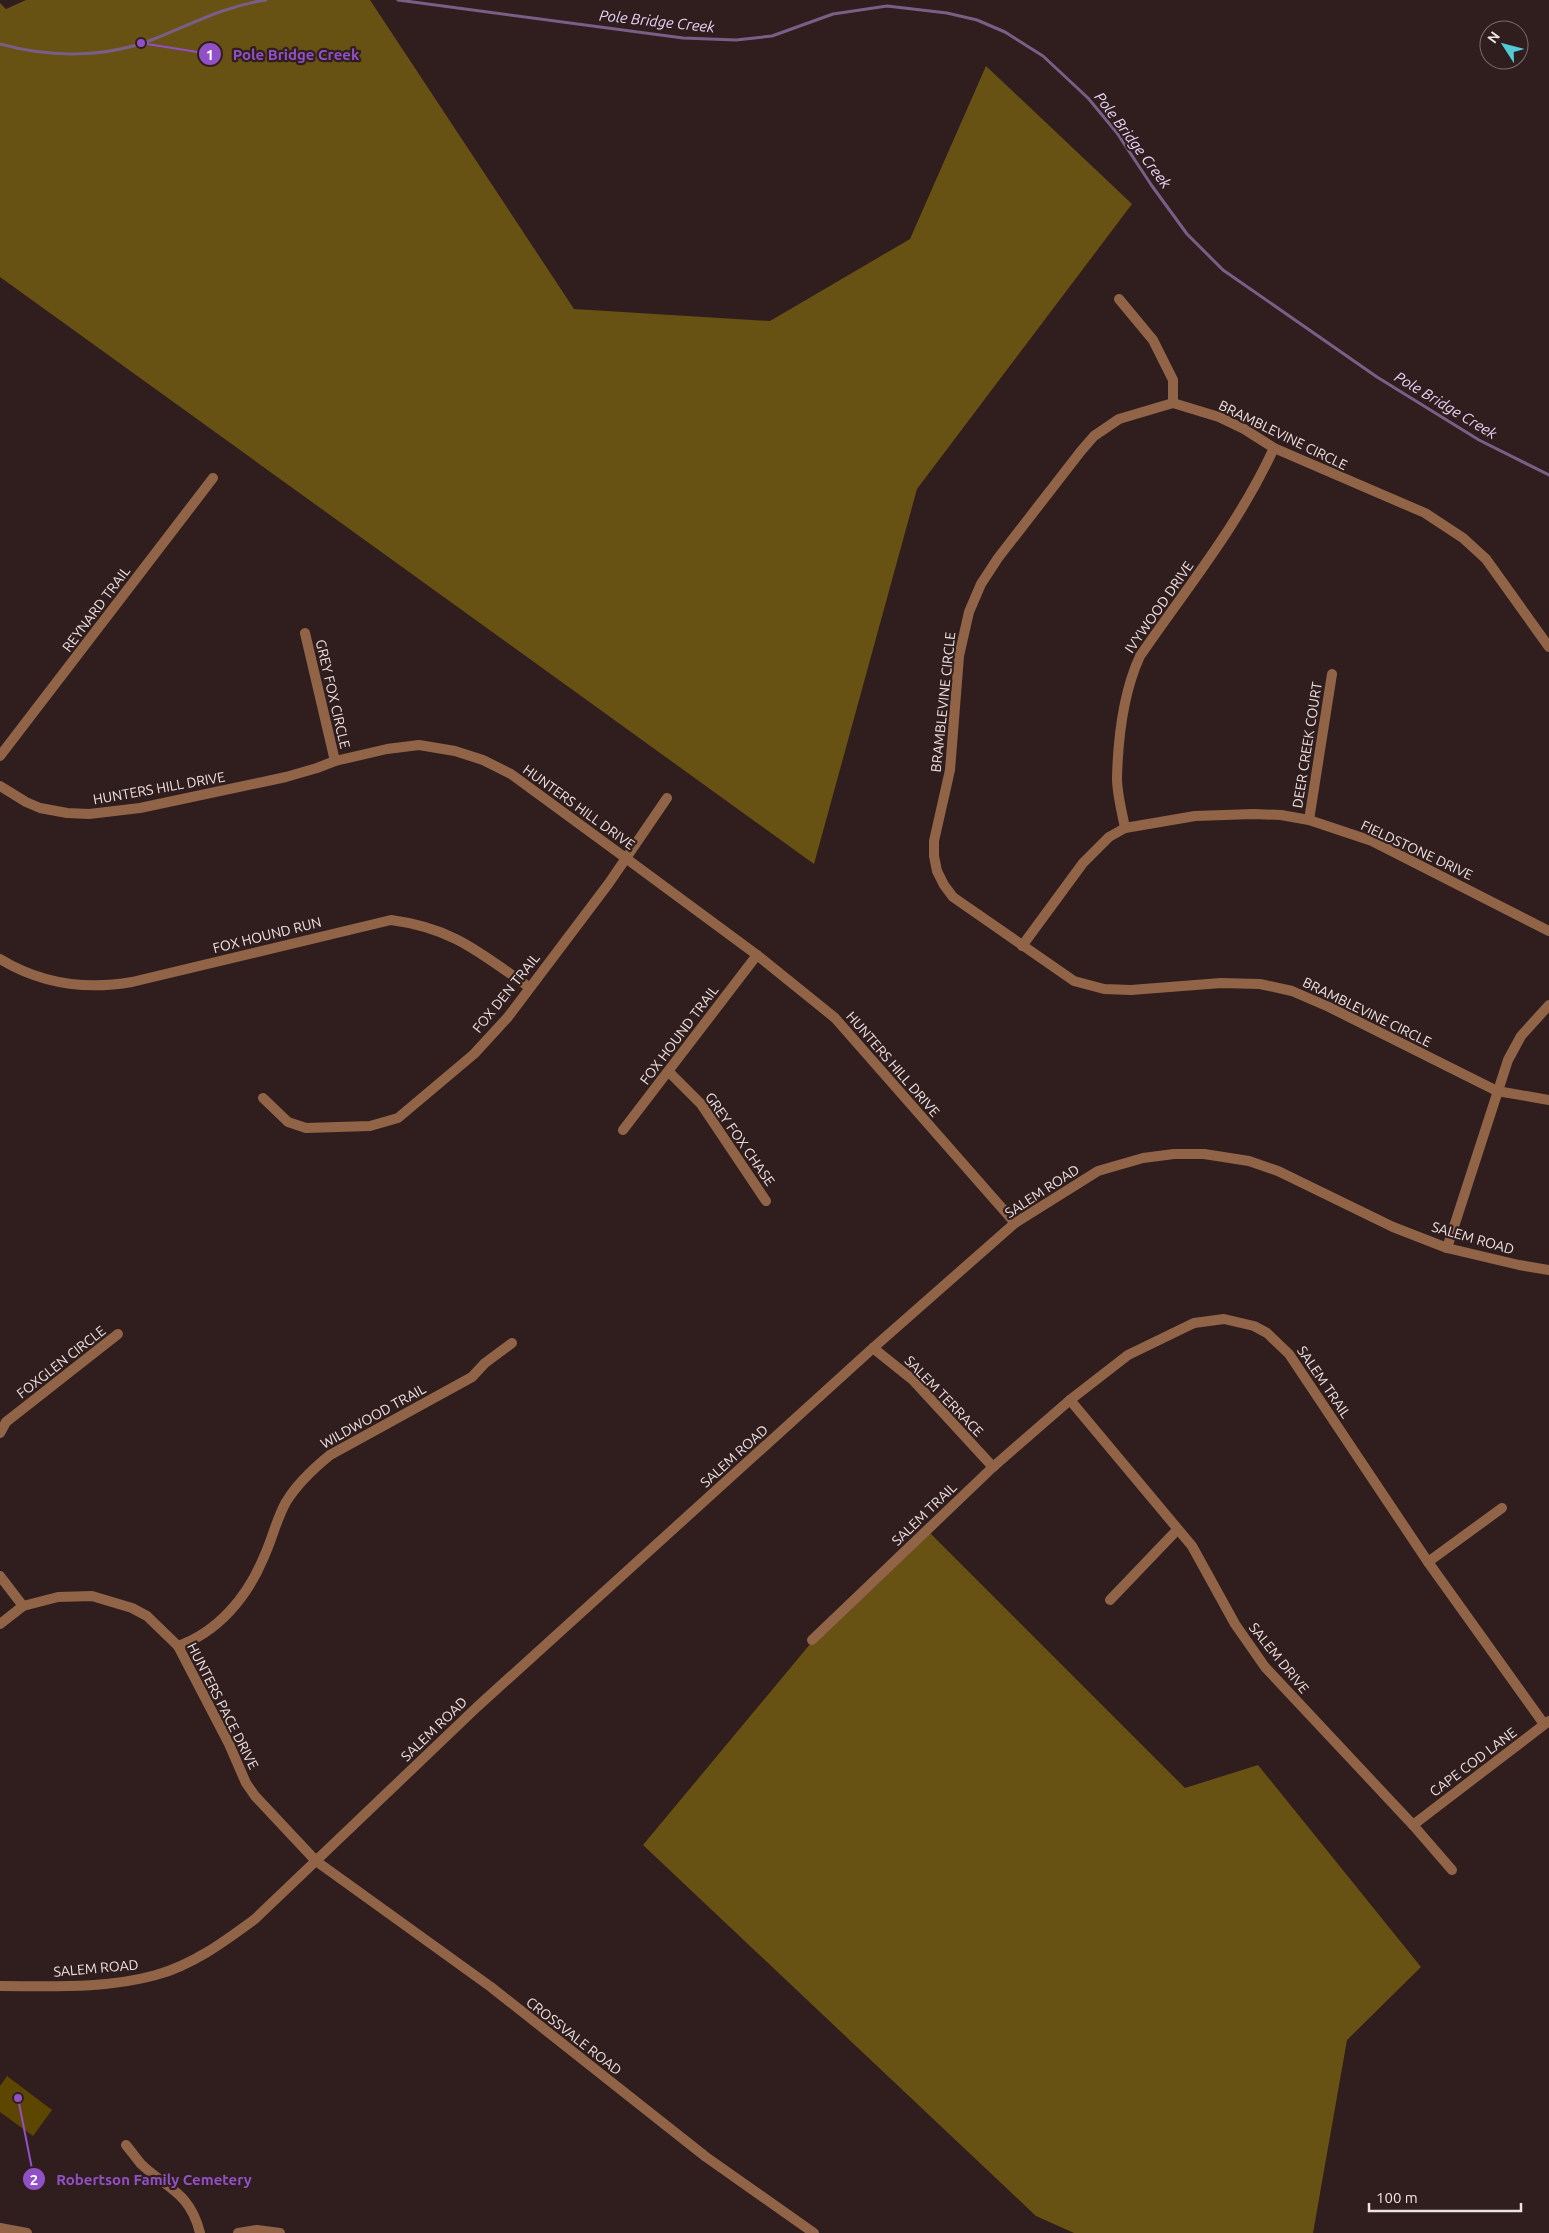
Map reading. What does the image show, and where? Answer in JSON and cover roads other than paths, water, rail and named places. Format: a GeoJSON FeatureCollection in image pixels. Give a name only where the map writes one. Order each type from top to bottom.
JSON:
{"type":"FeatureCollection","features":[{"type":"Feature","properties":{"kind":"street"},"geometry":{"type":"LineString","coordinates":[[1119,299],[1153,340],[1173,380],[1173,402]]}},
{"type":"Feature","properties":{"kind":"street","name":"BRAMBLEVINE CIRCLE"},"geometry":{"type":"LineString","coordinates":[[1549,647],[1486,558],[1451,529],[1425,513],[1274,448],[1219,416],[1173,402],[1119,419],[1094,436],[989,571],[975,598],[965,626],[959,656],[950,770],[934,841],[934,856],[940,878],[953,897],[1074,980],[1104,990],[1131,990],[1221,983],[1260,984],[1292,991],[1329,1007],[1497,1091],[1549,1100]]}},
{"type":"Feature","properties":{"kind":"street","name":"IVYWOOD DRIVE"},"geometry":{"type":"LineString","coordinates":[[1125,828],[1117,779],[1125,702],[1132,674],[1140,656],[1232,526],[1258,483],[1274,448]]}},
{"type":"Feature","properties":{"kind":"street","name":"REYNARD TRAIL"},"geometry":{"type":"LineString","coordinates":[[0,756],[213,478]]}},
{"type":"Feature","properties":{"kind":"street","name":"GREY FOX CIRCLE"},"geometry":{"type":"LineString","coordinates":[[305,633],[335,761]]}},
{"type":"Feature","properties":{"kind":"street","name":"DEER CREEK COURT"},"geometry":{"type":"LineString","coordinates":[[1309,820],[1332,674]]}},
{"type":"Feature","properties":{"kind":"street","name":"HUNTERS HILL DRIVE"},"geometry":{"type":"LineString","coordinates":[[0,786],[40,808],[67,813],[89,814],[140,808],[286,777],[335,761],[387,749],[419,745],[469,755],[511,774],[757,956],[835,1018],[1014,1223]]}},
{"type":"Feature","properties":{"kind":"street","name":"FOX DEN TRAIL"},"geometry":{"type":"LineString","coordinates":[[262,1098],[288,1122],[306,1128],[370,1126],[398,1118],[474,1054],[508,1017],[627,859],[667,798]]}},
{"type":"Feature","properties":{"kind":"street","name":"FIELDSTONE DRIVE"},"geometry":{"type":"LineString","coordinates":[[1022,946],[1083,863],[1110,837],[1125,828],[1194,816],[1253,814],[1280,815],[1309,820],[1372,841],[1549,931]]}},
{"type":"Feature","properties":{"kind":"street","name":"FOX HOUND RUN"},"geometry":{"type":"LineString","coordinates":[[0,959],[42,979],[72,985],[102,986],[132,982],[391,920],[429,927],[457,938],[529,987]]}},
{"type":"Feature","properties":{"kind":"street","name":"FOX HOUND TRAIL"},"geometry":{"type":"LineString","coordinates":[[623,1130],[757,956]]}},
{"type":"Feature","properties":{"kind":"street"},"geometry":{"type":"LineString","coordinates":[[1447,1248],[1508,1060],[1521,1036],[1549,1005]]}},
{"type":"Feature","properties":{"kind":"street","name":"GREY FOX CHASE"},"geometry":{"type":"LineString","coordinates":[[669,1072],[701,1104],[766,1201]]}},
{"type":"Feature","properties":{"kind":"street","name":"SALEM ROAD"},"geometry":{"type":"LineString","coordinates":[[0,1986],[82,1985],[128,1981],[158,1975],[222,1944],[255,1918],[477,1707],[872,1348],[1014,1223],[1098,1171],[1143,1158],[1174,1154],[1204,1154],[1249,1161],[1278,1171],[1393,1227],[1447,1248],[1549,1270]]}},
{"type":"Feature","properties":{"kind":"street","name":"SALEM TRAIL"},"geometry":{"type":"LineString","coordinates":[[812,1640],[993,1468],[1070,1400],[1128,1355],[1194,1323],[1224,1319],[1254,1326],[1267,1333],[1289,1354],[1428,1562],[1546,1722]]}},
{"type":"Feature","properties":{"kind":"street","name":"FOXGLEN CIRCLE"},"geometry":{"type":"LineString","coordinates":[[0,1433],[6,1422],[118,1334]]}},
{"type":"Feature","properties":{"kind":"street","name":"WILDWOOD TRAIL"},"geometry":{"type":"LineString","coordinates":[[178,1646],[195,1640],[222,1619],[243,1596],[264,1558],[273,1528],[287,1501],[316,1466],[330,1455],[472,1377],[485,1363],[512,1343]]}},
{"type":"Feature","properties":{"kind":"street","name":"SALEM TERRACE"},"geometry":{"type":"LineString","coordinates":[[872,1348],[913,1380],[993,1468]]}},
{"type":"Feature","properties":{"kind":"street","name":"SALEM DRIVE"},"geometry":{"type":"LineString","coordinates":[[1070,1400],[1192,1546],[1249,1646],[1272,1674],[1413,1825],[1452,1870]]}},
{"type":"Feature","properties":{"kind":"street"},"geometry":{"type":"LineString","coordinates":[[1428,1562],[1502,1508]]}},
{"type":"Feature","properties":{"kind":"street"},"geometry":{"type":"LineString","coordinates":[[1110,1600],[1177,1530]]}},
{"type":"Feature","properties":{"kind":"street"},"geometry":{"type":"LineString","coordinates":[[0,1576],[23,1606]]}},
{"type":"Feature","properties":{"kind":"street","name":"HUNTERS PACE DRIVE"},"geometry":{"type":"LineString","coordinates":[[0,1624],[23,1606],[58,1598],[92,1596],[132,1608],[147,1616],[178,1646],[246,1784],[316,1861]]}},
{"type":"Feature","properties":{"kind":"street","name":"CAPE COD LANE"},"geometry":{"type":"LineString","coordinates":[[1413,1825],[1546,1722]]}},
{"type":"Feature","properties":{"kind":"street","name":"CROSSVALE ROAD"},"geometry":{"type":"LineString","coordinates":[[316,1861],[491,1987],[706,2157],[814,2233]]}},
{"type":"Feature","properties":{"kind":"street"},"geometry":{"type":"LineString","coordinates":[[126,2145],[141,2164],[175,2190],[190,2208],[200,2233]]}},
{"type":"Feature","properties":{"kind":"street"},"geometry":{"type":"LineString","coordinates":[[0,2228],[27,2233]]}},
{"type":"Feature","properties":{"kind":"street"},"geometry":{"type":"LineString","coordinates":[[238,2233],[257,2230],[280,2233]]}},
{"type":"Feature","properties":{"kind":"waterway","name":"Pole Bridge Creek"},"geometry":{"type":"LineString","coordinates":[[0,44],[19,49],[58,54],[97,53],[117,50],[154,39],[223,11],[266,0]]}},
{"type":"Feature","properties":{"kind":"waterway","name":"Pole Bridge Creek"},"geometry":{"type":"LineString","coordinates":[[398,0],[683,38],[736,40],[772,36],[833,14],[887,6],[947,13],[977,20],[1005,32],[1043,56],[1088,98],[1117,133],[1187,234],[1223,270],[1377,377],[1479,440],[1549,475]]}},
{"type":"Feature","properties":{"kind":"place","name":"Pole Bridge Creek"},"geometry":{"type":"Point","coordinates":[141,43]}},
{"type":"Feature","properties":{"kind":"place","name":"Robertson Family Cemetery"},"geometry":{"type":"Point","coordinates":[18,2098]}}]}
